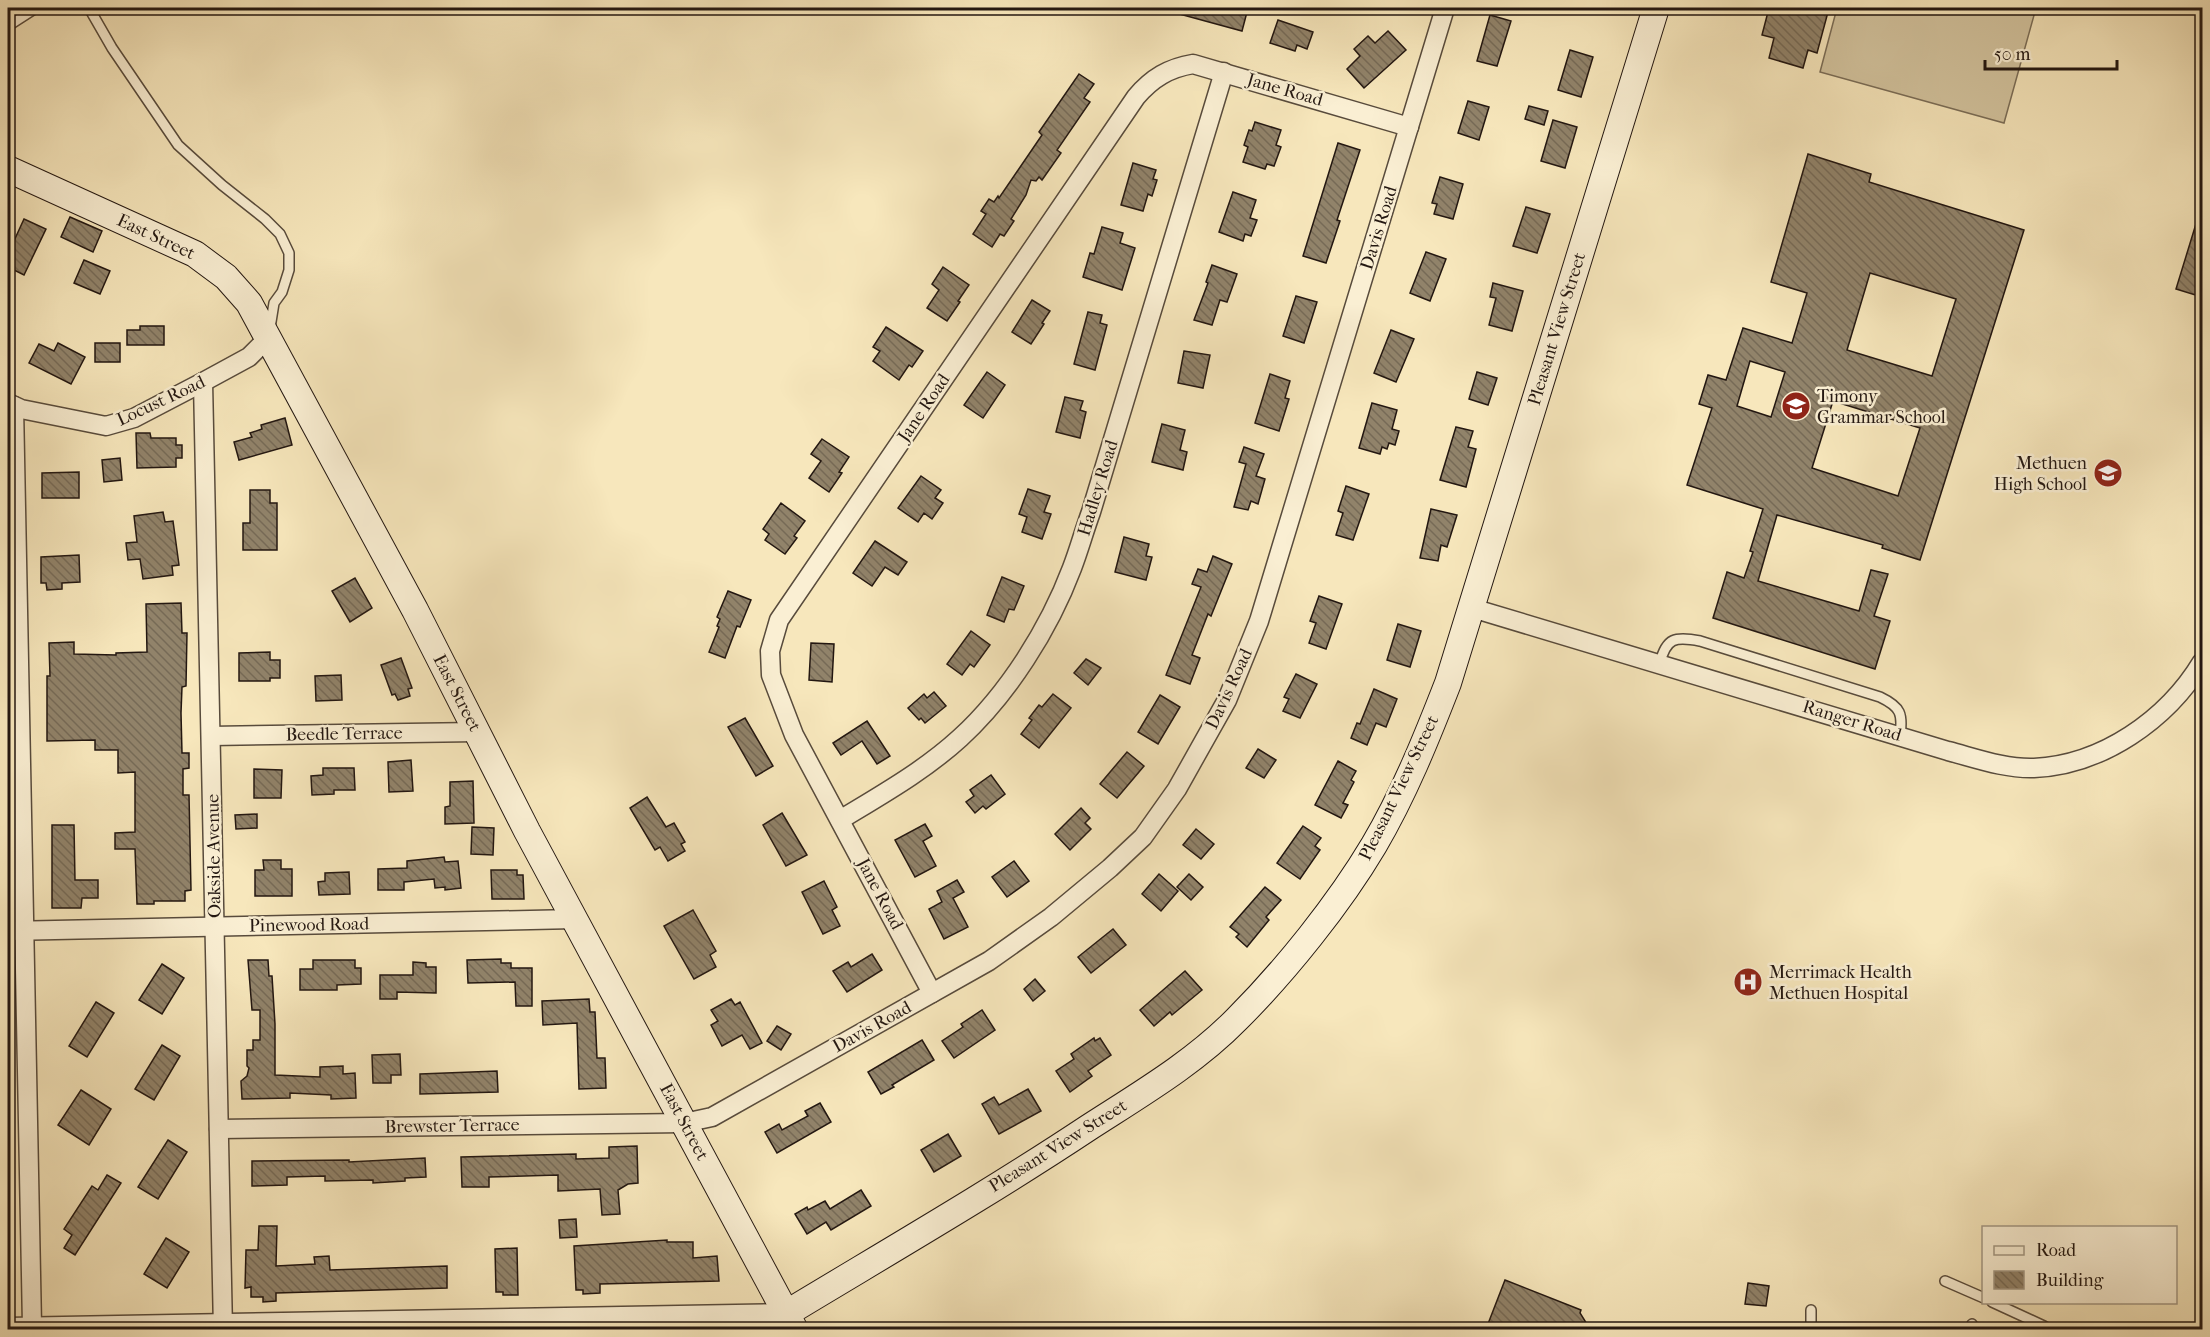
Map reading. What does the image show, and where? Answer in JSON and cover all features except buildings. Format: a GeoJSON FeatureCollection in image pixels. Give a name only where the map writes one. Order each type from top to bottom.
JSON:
{"type":"FeatureCollection","features":[{"type":"Feature","properties":{"kind":"street","name":"Davis Road"},"geometry":{"type":"LineString","coordinates":[[684,1123],[712,1117],[989,961],[1051,918],[1110,868],[1143,837],[1177,789],[1227,700],[1248,651],[1276,568],[1445,8]]}},
{"type":"Feature","properties":{"kind":"street","name":"Pleasant View Street"},"geometry":{"type":"LineString","coordinates":[[791,1321],[1195,1056],[1236,1020],[1322,920],[1374,844],[1435,717],[1448,682],[1656,8]]}},
{"type":"Feature","properties":{"kind":"street","name":"Jane Road"},"geometry":{"type":"LineString","coordinates":[[932,993],[794,735],[771,675],[771,651],[779,620],[1136,97],[1148,83],[1176,67],[1193,64],[1409,127]]}},
{"type":"Feature","properties":{"kind":"street","name":"Hadley Road"},"geometry":{"type":"LineString","coordinates":[[840,820],[909,778],[960,739],[994,704],[1030,652],[1051,614],[1071,570],[1091,512],[1224,72]]}},
{"type":"Feature","properties":{"kind":"street","name":"East Street"},"geometry":{"type":"LineString","coordinates":[[8,169],[195,254],[226,277],[249,303],[415,610],[575,919],[791,1321]]}},
{"type":"Feature","properties":{"kind":"street","name":"Locust Road"},"geometry":{"type":"LineString","coordinates":[[11,404],[21,409],[106,426],[134,418],[203,382],[249,357],[268,338]]}},
{"type":"Feature","properties":{"kind":"street","name":"Oakside Avenue"},"geometry":{"type":"LineString","coordinates":[[203,382],[223,1326]]}},
{"type":"Feature","properties":{"kind":"street"},"geometry":{"type":"LineString","coordinates":[[11,404],[16,931],[32,1326]]}},
{"type":"Feature","properties":{"kind":"street","name":"Ranger Road"},"geometry":{"type":"LineString","coordinates":[[1472,608],[1900,736],[1998,764],[2031,768],[2067,765],[2127,738],[2173,702],[2202,662]]}},
{"type":"Feature","properties":{"kind":"street","name":"Beedle Terrace"},"geometry":{"type":"LineString","coordinates":[[211,736],[477,732]]}},
{"type":"Feature","properties":{"kind":"street","name":"Pinewood Road"},"geometry":{"type":"LineString","coordinates":[[16,931],[575,919]]}},
{"type":"Feature","properties":{"kind":"street","name":"Brewster Terrace"},"geometry":{"type":"LineString","coordinates":[[219,1129],[684,1123]]}},
{"type":"Feature","properties":{"kind":"street"},"geometry":{"type":"LineString","coordinates":[[8,1327],[791,1321]]}},
{"type":"Feature","properties":{"kind":"lane"},"geometry":{"type":"LineString","coordinates":[[8,26],[36,8]]}},
{"type":"Feature","properties":{"kind":"lane"},"geometry":{"type":"LineString","coordinates":[[89,8],[112,48],[177,145],[280,234],[289,253],[289,270],[282,292],[274,303],[268,338]]}},
{"type":"Feature","properties":{"kind":"lane"},"geometry":{"type":"LineString","coordinates":[[1660,663],[1664,647],[1672,640],[1685,638],[1700,641],[1892,702],[1900,712],[1902,722],[1900,736]]}},
{"type":"Feature","properties":{"kind":"lane"},"geometry":{"type":"LineString","coordinates":[[1945,1281],[1982,1298]]}},
{"type":"Feature","properties":{"kind":"lane"},"geometry":{"type":"LineString","coordinates":[[1996,1304],[2044,1326]]}},
{"type":"Feature","properties":{"kind":"lane"},"geometry":{"type":"LineString","coordinates":[[1811,1310],[1811,1329]]}},
{"type":"Feature","properties":{"kind":"shaded area"},"geometry":{"type":"Polygon","coordinates":[[[1837,8],[2036,8],[2004,123],[1820,72],[1837,8]]]}},
{"type":"Feature","properties":{"kind":"place","name":"Timony Grammar School"},"geometry":{"type":"Point","coordinates":[1796,406]}},
{"type":"Feature","properties":{"kind":"place","name":"Methuen High School"},"geometry":{"type":"Point","coordinates":[2108,473]}},
{"type":"Feature","properties":{"kind":"place","name":"Merrimack Health Methuen Hospital"},"geometry":{"type":"Point","coordinates":[1748,982]}}]}
